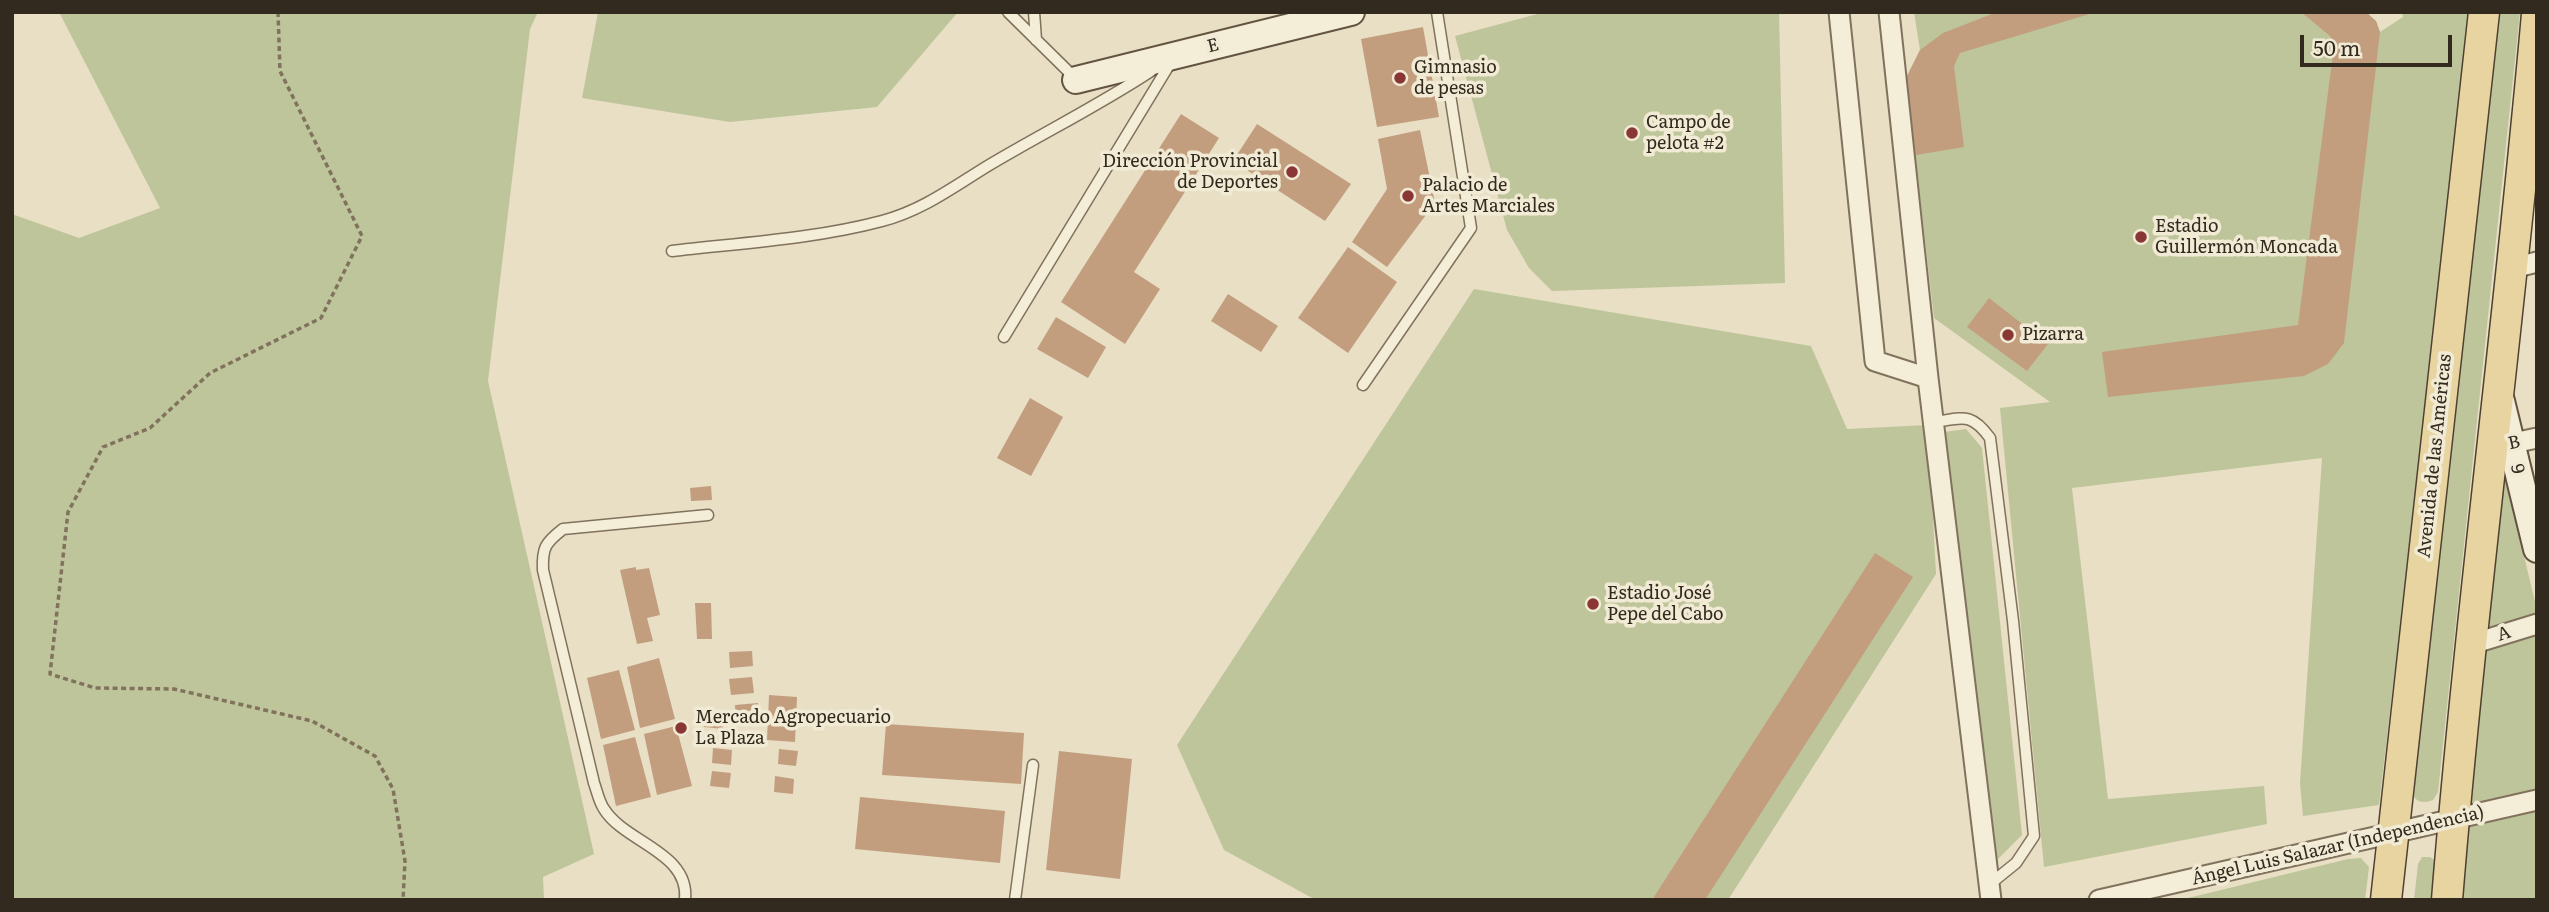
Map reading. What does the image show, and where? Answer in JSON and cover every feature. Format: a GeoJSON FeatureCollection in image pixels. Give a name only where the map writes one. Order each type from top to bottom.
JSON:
{"type":"FeatureCollection","features":[{"type":"Feature","properties":{"kind":"main road","name":"Avenida de las Américas"},"geometry":{"type":"LineString","coordinates":[[2386,900],[2484,12]]}},
{"type":"Feature","properties":{"kind":"main road"},"geometry":{"type":"LineString","coordinates":[[2447,900],[2472,644],[2501,446],[2498,389],[2525,265],[2537,14]]}},
{"type":"Feature","properties":{"kind":"street","name":"E"},"geometry":{"type":"LineString","coordinates":[[1076,80],[1350,12]]}},
{"type":"Feature","properties":{"kind":"street"},"geometry":{"type":"LineString","coordinates":[[1839,12],[1875,361],[1928,378]]}},
{"type":"Feature","properties":{"kind":"street"},"geometry":{"type":"LineString","coordinates":[[1889,12],[1928,378],[1990,892]]}},
{"type":"Feature","properties":{"kind":"street","name":"B"},"geometry":{"type":"LineString","coordinates":[[2501,446],[2537,438]]}},
{"type":"Feature","properties":{"kind":"street","name":"9"},"geometry":{"type":"LineString","coordinates":[[2501,446],[2537,549]]}},
{"type":"Feature","properties":{"kind":"street","name":"A"},"geometry":{"type":"LineString","coordinates":[[2472,644],[2537,624]]}},
{"type":"Feature","properties":{"kind":"street","name":"Ángel Luis Salazar (Independencia)"},"geometry":{"type":"LineString","coordinates":[[2099,900],[2537,800]]}},
{"type":"Feature","properties":{"kind":"lane"},"geometry":{"type":"LineString","coordinates":[[1008,12],[1076,80]]}},
{"type":"Feature","properties":{"kind":"lane"},"geometry":{"type":"LineString","coordinates":[[1034,12],[1036,40]]}},
{"type":"Feature","properties":{"kind":"lane"},"geometry":{"type":"LineString","coordinates":[[1363,386],[1471,228],[1437,12]]}},
{"type":"Feature","properties":{"kind":"lane"},"geometry":{"type":"LineString","coordinates":[[671,251],[794,237],[883,221],[929,203],[986,167],[1109,99],[1175,55]]}},
{"type":"Feature","properties":{"kind":"lane"},"geometry":{"type":"LineString","coordinates":[[1004,337],[1175,55]]}},
{"type":"Feature","properties":{"kind":"lane"},"geometry":{"type":"LineString","coordinates":[[1934,422],[1965,418],[1979,423],[1990,438],[2013,621],[2034,836],[2016,863],[1990,892]]}},
{"type":"Feature","properties":{"kind":"lane"},"geometry":{"type":"LineString","coordinates":[[685,900],[686,887],[675,865],[621,826],[604,810],[594,783],[543,570],[542,552],[550,539],[563,530],[708,515]]}},
{"type":"Feature","properties":{"kind":"lane"},"geometry":{"type":"LineString","coordinates":[[1015,900],[1033,765]]}},
{"type":"Feature","properties":{"kind":"path"},"geometry":{"type":"LineString","coordinates":[[278,12],[280,71],[362,236],[321,318],[210,373],[150,428],[103,447],[68,512],[50,674],[95,688],[174,689],[312,721],[375,756],[393,789],[405,862],[403,900]]}},
{"type":"Feature","properties":{"kind":"green space"},"geometry":{"type":"Polygon","coordinates":[[[59,12],[538,12],[530,29],[488,381],[594,854],[543,877],[544,900],[12,900],[12,214],[79,238],[160,208],[59,12]]]}},
{"type":"Feature","properties":{"kind":"green space"},"geometry":{"type":"Polygon","coordinates":[[[598,12],[958,12],[877,107],[730,122],[582,98],[598,12]]]}},
{"type":"Feature","properties":{"kind":"green space","name":"Campo de pelota #2"},"geometry":{"type":"Polygon","coordinates":[[[1545,12],[1779,12],[1785,283],[1552,291],[1529,268],[1507,230],[1455,36],[1545,12]]]}},
{"type":"Feature","properties":{"kind":"green space"},"geometry":{"type":"Polygon","coordinates":[[[1914,12],[2371,12],[2368,14],[2376,21],[2380,32],[2403,17],[2402,12],[2472,12],[2379,805],[2303,816],[2300,783],[2322,458],[2072,488],[2108,799],[2264,786],[2267,824],[2044,867],[2000,408],[2050,402],[1934,318],[1906,78],[1920,50],[1914,12]]]}},
{"type":"Feature","properties":{"kind":"green space"},"geometry":{"type":"Polygon","coordinates":[[[2494,12],[2520,12],[2438,792],[2433,800],[2423,802],[2412,793],[2494,12]]]}},
{"type":"Feature","properties":{"kind":"green space","name":"Estadio José Pepe del Cabo"},"geometry":{"type":"Polygon","coordinates":[[[1474,289],[1811,346],[1847,429],[1928,425],[1936,574],[1728,900],[1316,900],[1224,850],[1177,745],[1474,289]]]}},
{"type":"Feature","properties":{"kind":"green space"},"geometry":{"type":"Polygon","coordinates":[[[1966,429],[1982,448],[2022,835],[1997,860],[1944,432],[1966,429]]]}},
{"type":"Feature","properties":{"kind":"green space"},"geometry":{"type":"Polygon","coordinates":[[[2503,469],[2537,610],[2537,900],[2459,900],[2503,469]]]}},
{"type":"Feature","properties":{"kind":"green space"},"geometry":{"type":"Polygon","coordinates":[[[2422,857],[2430,857],[2437,862],[2433,900],[2414,900],[2418,864],[2422,857]]]}},
{"type":"Feature","properties":{"kind":"green space"},"geometry":{"type":"Polygon","coordinates":[[[2361,858],[2369,867],[2365,900],[2180,900],[2348,859],[2361,858]]]}},
{"type":"Feature","properties":{"kind":"building"},"geometry":{"type":"Polygon","coordinates":[[[1997,12],[2093,13],[1960,53],[1954,66],[1964,147],[1916,155],[1906,78],[1920,50],[1943,33],[1997,12]]]}},
{"type":"Feature","properties":{"kind":"building"},"geometry":{"type":"Polygon","coordinates":[[[2301,12],[2366,12],[2376,21],[2380,32],[2344,343],[2328,364],[2304,376],[2108,397],[2102,352],[2298,325],[2334,46],[2330,36],[2301,12]]]}},
{"type":"Feature","properties":{"kind":"building","name":"Gimnasio de pesas"},"geometry":{"type":"Polygon","coordinates":[[[1423,27],[1439,117],[1377,127],[1361,39],[1423,27]]]}},
{"type":"Feature","properties":{"kind":"building"},"geometry":{"type":"Polygon","coordinates":[[[1181,114],[1219,138],[1134,272],[1160,289],[1125,344],[1061,302],[1181,114]]]}},
{"type":"Feature","properties":{"kind":"building","name":"Dirección Provincial de Deportes"},"geometry":{"type":"Polygon","coordinates":[[[1257,124],[1351,184],[1325,221],[1233,161],[1257,124]]]}},
{"type":"Feature","properties":{"kind":"building","name":"Palacio de Artes Marciales"},"geometry":{"type":"Polygon","coordinates":[[[1420,130],[1435,203],[1387,267],[1352,242],[1387,189],[1378,139],[1420,130]]]}},
{"type":"Feature","properties":{"kind":"building"},"geometry":{"type":"Polygon","coordinates":[[[1348,247],[1397,282],[1348,353],[1298,318],[1348,247]]]}},
{"type":"Feature","properties":{"kind":"building"},"geometry":{"type":"Polygon","coordinates":[[[1228,294],[1278,326],[1261,352],[1211,321],[1228,294]]]}},
{"type":"Feature","properties":{"kind":"building","name":"Pizarra"},"geometry":{"type":"Polygon","coordinates":[[[1989,298],[2048,344],[2027,371],[1967,327],[1989,298]]]}},
{"type":"Feature","properties":{"kind":"building"},"geometry":{"type":"Polygon","coordinates":[[[1056,317],[1106,347],[1088,378],[1037,349],[1056,317]]]}},
{"type":"Feature","properties":{"kind":"building"},"geometry":{"type":"Polygon","coordinates":[[[1030,398],[1063,417],[1031,476],[997,458],[1030,398]]]}},
{"type":"Feature","properties":{"kind":"building"},"geometry":{"type":"Polygon","coordinates":[[[711,486],[712,500],[691,501],[690,488],[711,486]]]}},
{"type":"Feature","properties":{"kind":"building"},"geometry":{"type":"Polygon","coordinates":[[[1875,553],[1913,577],[1705,900],[1652,900],[1875,553]]]}},
{"type":"Feature","properties":{"kind":"building"},"geometry":{"type":"Polygon","coordinates":[[[636,567],[636,570],[649,568],[660,615],[647,618],[653,641],[637,644],[620,570],[636,567]]]}},
{"type":"Feature","properties":{"kind":"building"},"geometry":{"type":"Polygon","coordinates":[[[695,603],[711,603],[712,639],[697,639],[695,603]]]}},
{"type":"Feature","properties":{"kind":"building"},"geometry":{"type":"Polygon","coordinates":[[[752,651],[753,666],[730,668],[729,652],[752,651]]]}},
{"type":"Feature","properties":{"kind":"building"},"geometry":{"type":"Polygon","coordinates":[[[659,658],[675,719],[640,728],[627,667],[659,658]]]}},
{"type":"Feature","properties":{"kind":"building"},"geometry":{"type":"Polygon","coordinates":[[[619,670],[635,730],[601,739],[587,678],[619,670]]]}},
{"type":"Feature","properties":{"kind":"building"},"geometry":{"type":"Polygon","coordinates":[[[752,677],[754,693],[731,695],[729,679],[752,677]]]}},
{"type":"Feature","properties":{"kind":"building"},"geometry":{"type":"Polygon","coordinates":[[[769,695],[797,697],[795,742],[767,740],[769,695]]]}},
{"type":"Feature","properties":{"kind":"building"},"geometry":{"type":"Polygon","coordinates":[[[758,703],[759,719],[736,721],[735,705],[758,703]]]}},
{"type":"Feature","properties":{"kind":"building"},"geometry":{"type":"Polygon","coordinates":[[[706,711],[725,713],[723,729],[704,727],[706,711]]]}},
{"type":"Feature","properties":{"kind":"building"},"geometry":{"type":"Polygon","coordinates":[[[886,724],[1024,733],[1021,784],[882,775],[886,724]]]}},
{"type":"Feature","properties":{"kind":"building"},"geometry":{"type":"Polygon","coordinates":[[[676,726],[692,786],[657,795],[644,734],[676,726]]]}},
{"type":"Feature","properties":{"kind":"building"},"geometry":{"type":"Polygon","coordinates":[[[635,737],[651,797],[616,806],[603,745],[635,737]]]}},
{"type":"Feature","properties":{"kind":"building"},"geometry":{"type":"Polygon","coordinates":[[[713,748],[732,750],[731,765],[712,763],[713,748]]]}},
{"type":"Feature","properties":{"kind":"building"},"geometry":{"type":"Polygon","coordinates":[[[779,749],[798,751],[796,766],[778,764],[779,749]]]}},
{"type":"Feature","properties":{"kind":"building"},"geometry":{"type":"Polygon","coordinates":[[[1059,751],[1132,759],[1120,879],[1046,870],[1059,751]]]}},
{"type":"Feature","properties":{"kind":"building"},"geometry":{"type":"Polygon","coordinates":[[[712,771],[731,773],[729,788],[710,786],[712,771]]]}},
{"type":"Feature","properties":{"kind":"building"},"geometry":{"type":"Polygon","coordinates":[[[775,776],[794,779],[793,794],[774,792],[775,776]]]}},
{"type":"Feature","properties":{"kind":"building"},"geometry":{"type":"Polygon","coordinates":[[[860,797],[1005,811],[1000,863],[855,849],[860,797]]]}},
{"type":"Feature","properties":{"kind":"place","name":"Gimnasio de pesas"},"geometry":{"type":"Point","coordinates":[1400,78]}},
{"type":"Feature","properties":{"kind":"place","name":"Campo de pelota #2"},"geometry":{"type":"Point","coordinates":[1632,133]}},
{"type":"Feature","properties":{"kind":"place","name":"Dirección Provincial de Deportes"},"geometry":{"type":"Point","coordinates":[1292,172]}},
{"type":"Feature","properties":{"kind":"place","name":"Palacio de Artes Marciales"},"geometry":{"type":"Point","coordinates":[1408,196]}},
{"type":"Feature","properties":{"kind":"place","name":"Estadio Guillermón Moncada"},"geometry":{"type":"Point","coordinates":[2141,237]}},
{"type":"Feature","properties":{"kind":"place","name":"Pizarra"},"geometry":{"type":"Point","coordinates":[2008,335]}},
{"type":"Feature","properties":{"kind":"place","name":"Estadio José Pepe del Cabo"},"geometry":{"type":"Point","coordinates":[1593,604]}},
{"type":"Feature","properties":{"kind":"place","name":"Mercado Agropecuario La Plaza"},"geometry":{"type":"Point","coordinates":[681,728]}}]}
